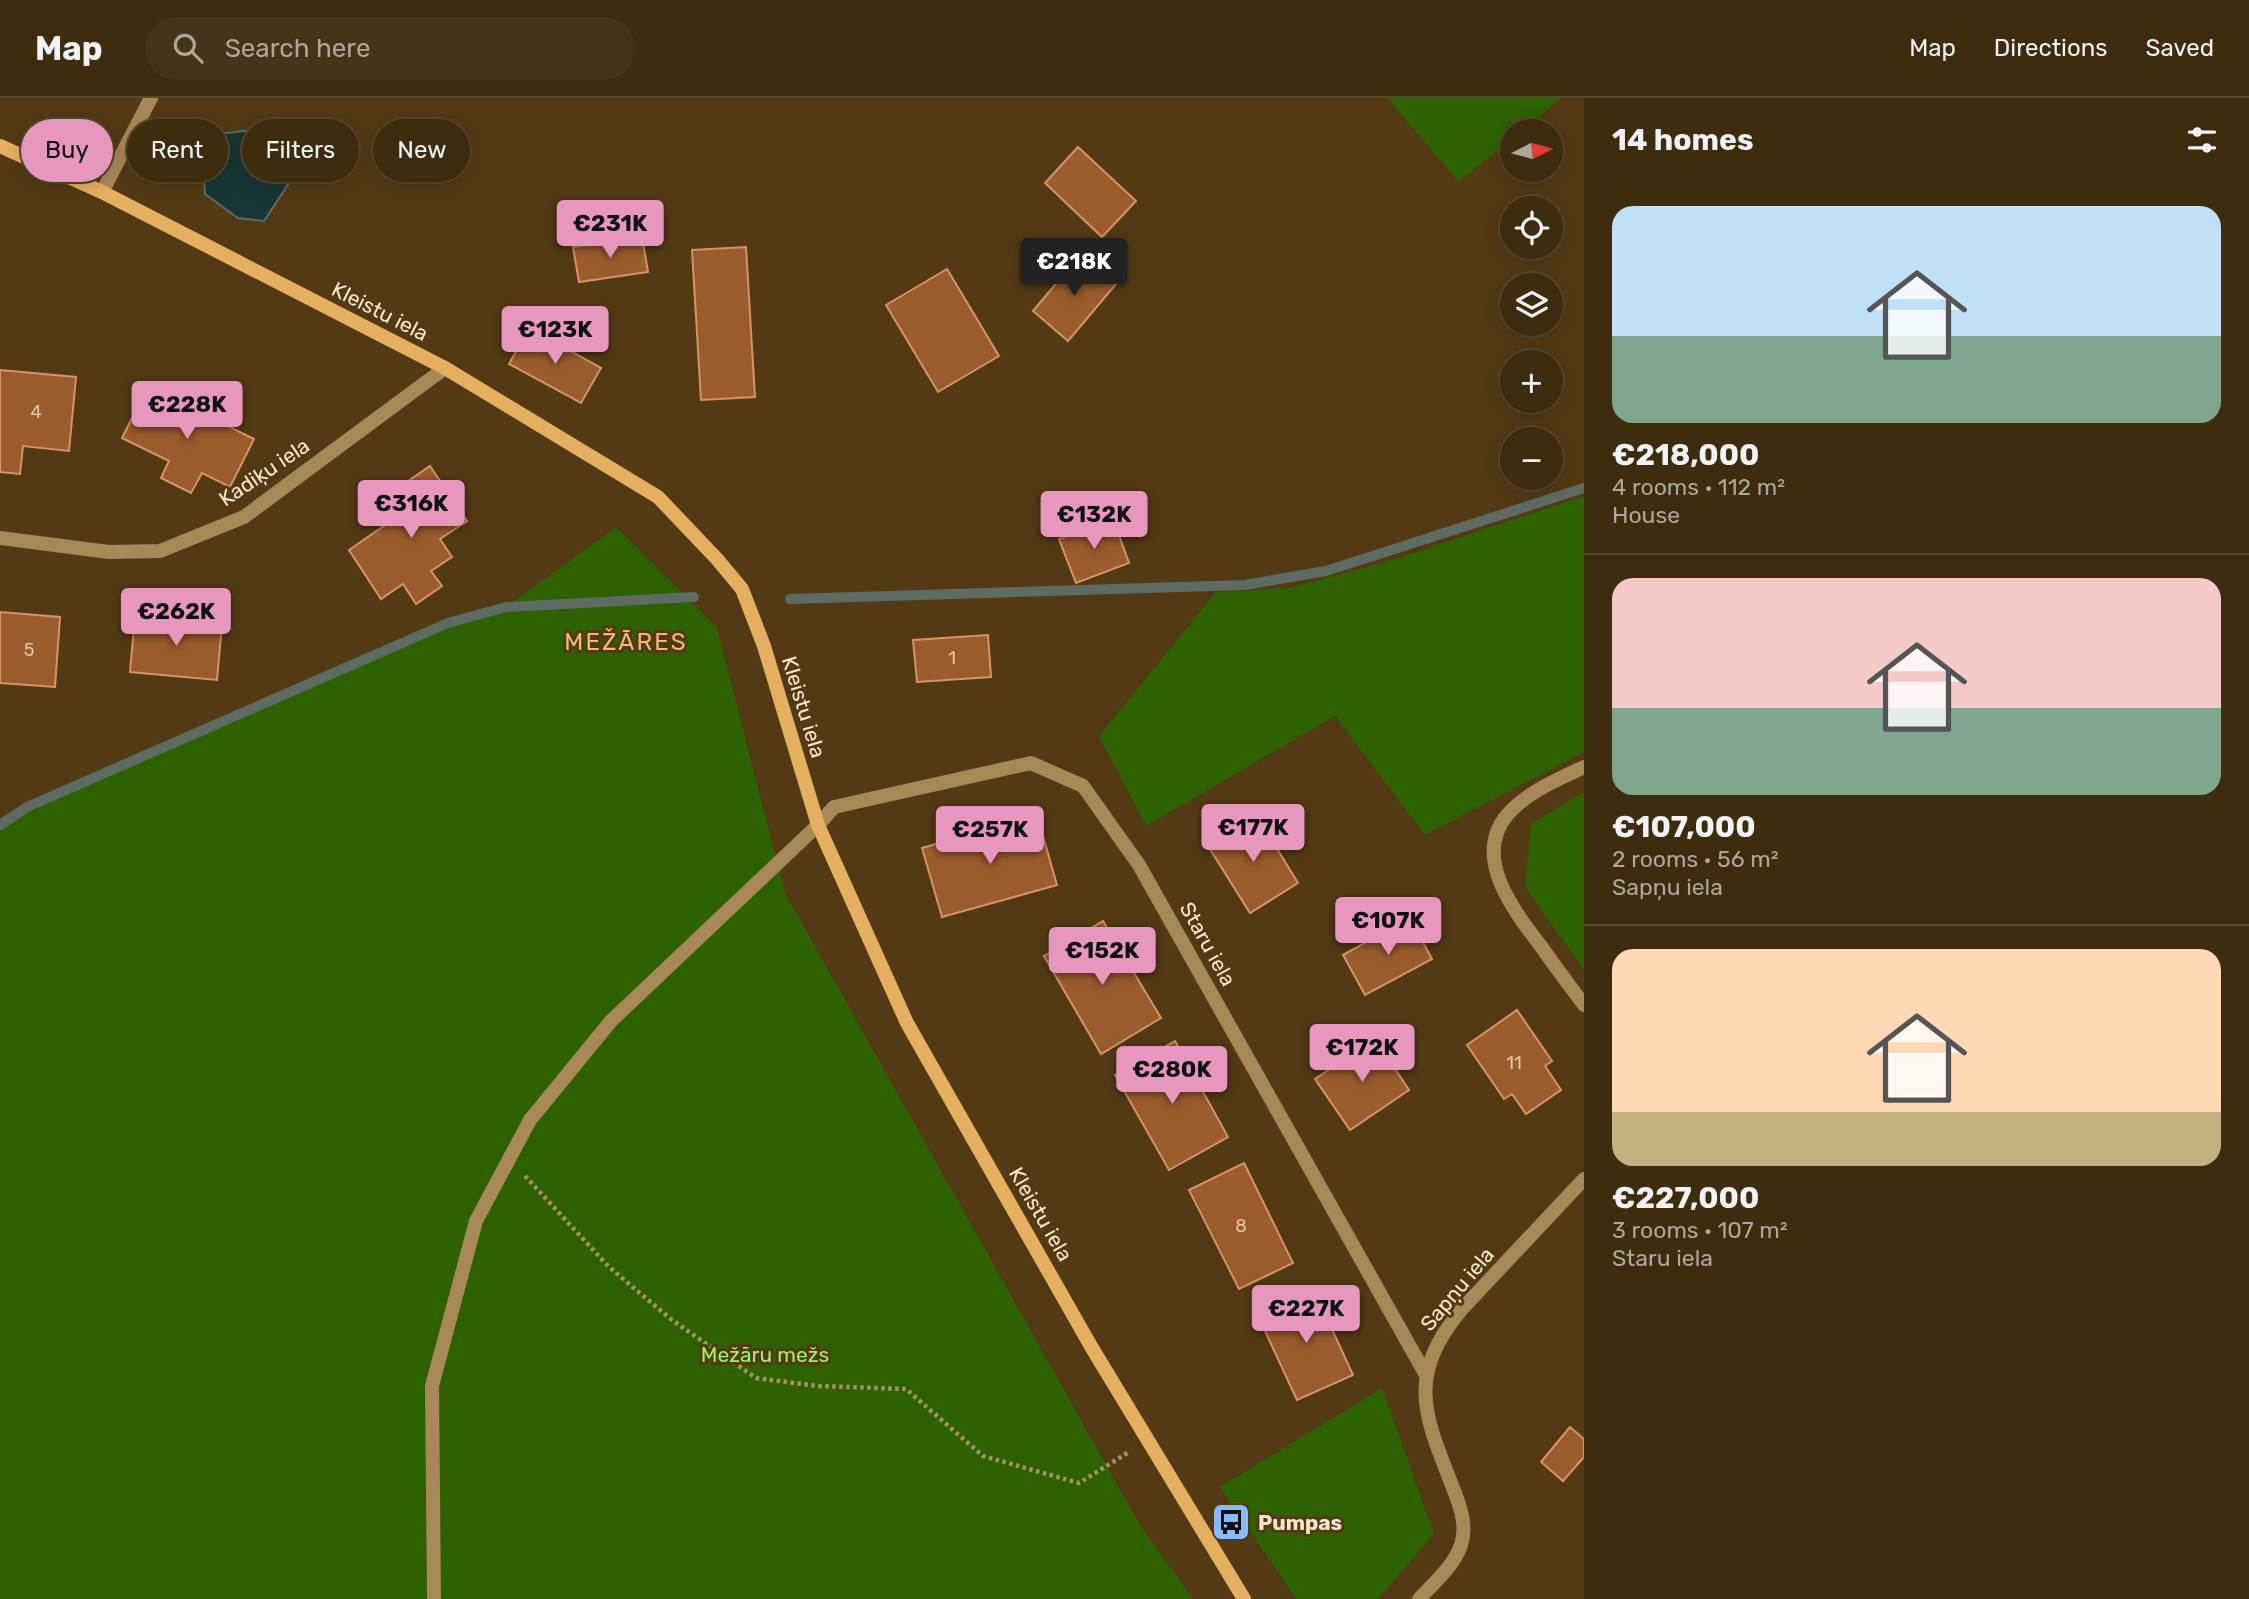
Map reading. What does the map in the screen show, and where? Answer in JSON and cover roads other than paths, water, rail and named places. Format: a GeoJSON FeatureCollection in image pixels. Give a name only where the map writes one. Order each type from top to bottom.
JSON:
{"type":"FeatureCollection","features":[{"type":"Feature","properties":{"kind":"street"},"geometry":{"type":"LineString","coordinates":[[102,192],[144,116],[151,98]]}},
{"type":"Feature","properties":{"kind":"street","name":"Kleistu iela"},"geometry":{"type":"LineString","coordinates":[[0,146],[102,192],[445,368],[658,497],[717,559],[742,589],[764,646],[818,825],[908,1023],[1147,1440],[1244,1599]]}},
{"type":"Feature","properties":{"kind":"street","name":"Kadiķu iela"},"geometry":{"type":"LineString","coordinates":[[0,538],[109,552],[160,551],[244,517],[445,368]]}},
{"type":"Feature","properties":{"kind":"street","name":"Staru iela"},"geometry":{"type":"LineString","coordinates":[[434,1599],[432,1386],[475,1221],[530,1120],[611,1021],[834,807],[1031,763],[1083,786],[1139,865],[1426,1375]]}},
{"type":"Feature","properties":{"kind":"street"},"geometry":{"type":"LineString","coordinates":[[1584,767],[1539,790],[1513,808],[1499,828],[1493,857],[1504,891],[1520,919],[1584,1005]]}},
{"type":"Feature","properties":{"kind":"street","name":"Sapņu iela"},"geometry":{"type":"LineString","coordinates":[[1419,1599],[1457,1555],[1464,1527],[1461,1510],[1426,1407],[1426,1375],[1432,1353],[1446,1328],[1584,1179]]}},
{"type":"Feature","properties":{"kind":"water"},"geometry":{"type":"Polygon","coordinates":[[[242,131],[242,182],[290,182],[264,221],[238,218],[205,194],[204,182],[228,182],[228,133],[242,131]]]}},
{"type":"Feature","properties":{"kind":"waterway"},"geometry":{"type":"LineString","coordinates":[[790,599],[1245,585],[1326,571],[1584,488]]}},
{"type":"Feature","properties":{"kind":"waterway"},"geometry":{"type":"LineString","coordinates":[[0,825],[27,807],[448,623],[506,607],[694,597]]}},
{"type":"Feature","properties":{"kind":"place","name":"Pumpas"},"geometry":{"type":"Point","coordinates":[1231,1522]}},
{"type":"Feature","properties":{"kind":"district","name":"MEŽĀRES"},"geometry":{"type":"Point","coordinates":[626,642]}},
{"type":"Feature","properties":{"kind":"park label","name":"Mežāru mežs"},"geometry":{"type":"Point","coordinates":[765,1354]}}]}
